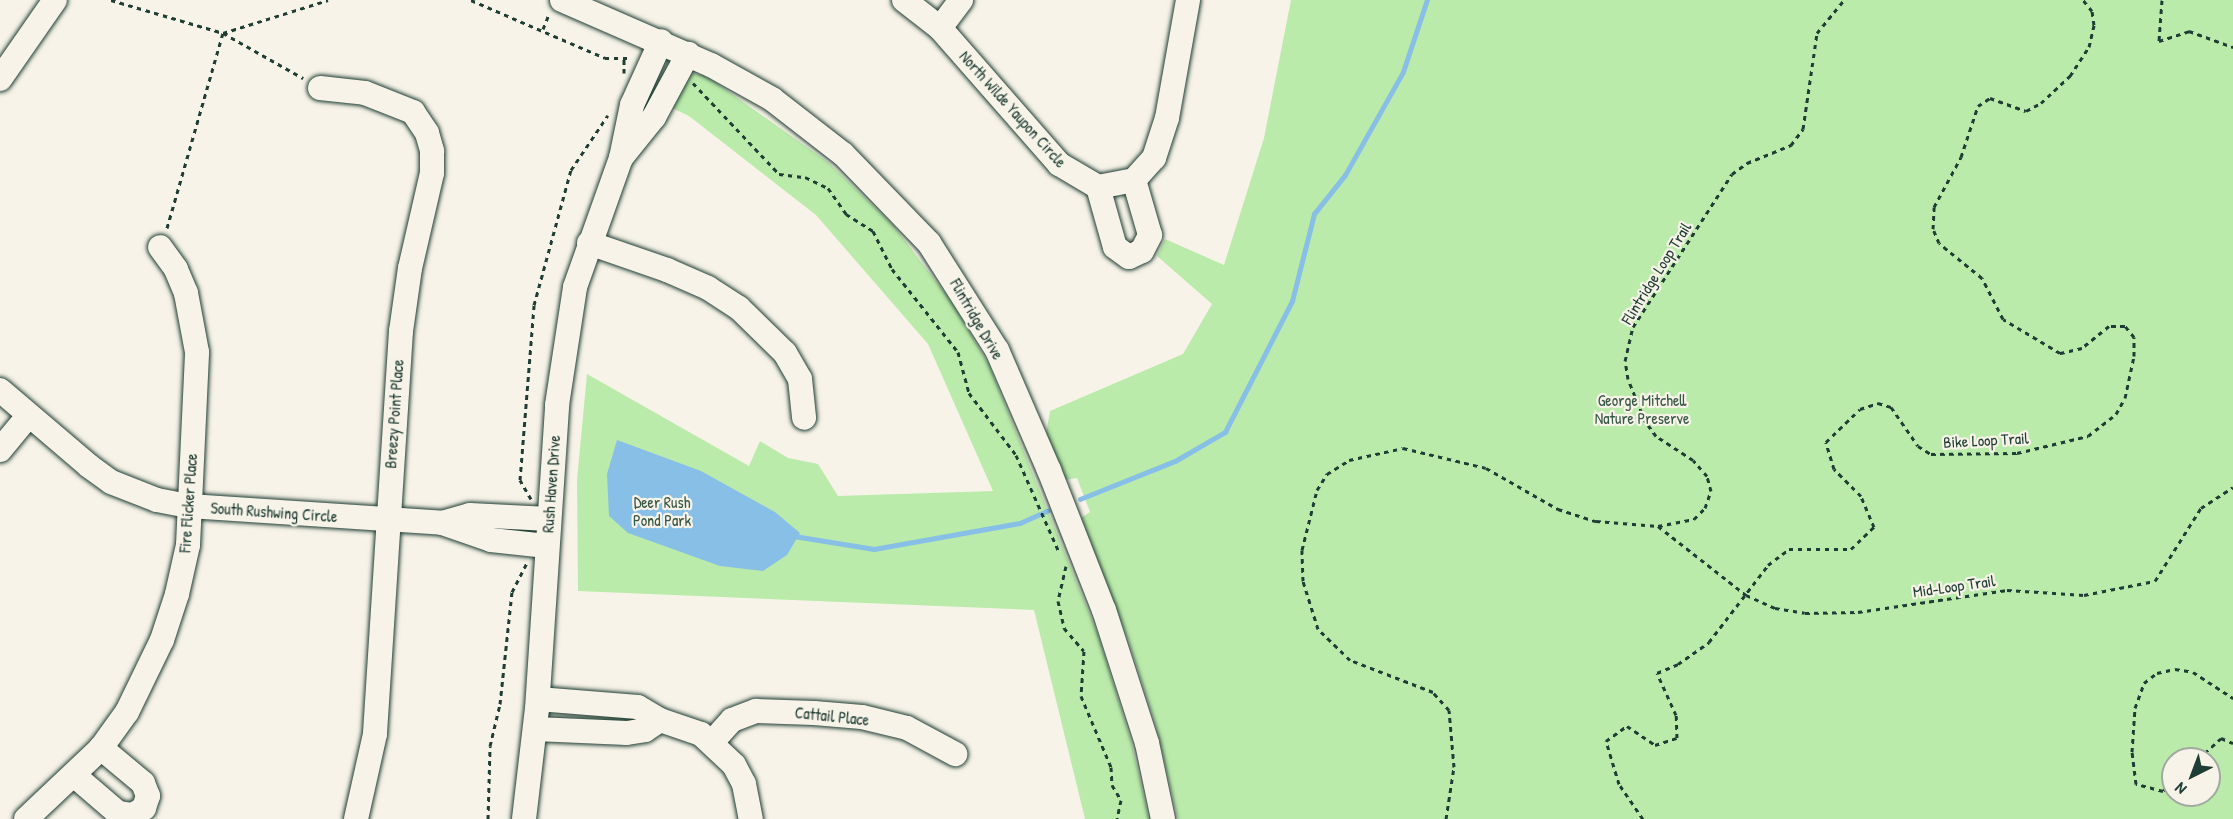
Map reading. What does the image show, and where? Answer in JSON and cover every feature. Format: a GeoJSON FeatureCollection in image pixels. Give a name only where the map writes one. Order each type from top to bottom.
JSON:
{"type":"FeatureCollection","features":[{"type":"Feature","properties":{"kind":"street"},"geometry":{"type":"LineString","coordinates":[[0,79],[55,0]]}},
{"type":"Feature","properties":{"kind":"street","name":"Flintridge Drive"},"geometry":{"type":"LineString","coordinates":[[562,0],[656,51],[772,99],[843,154],[929,243],[977,313],[1048,470],[1104,610],[1147,743],[1163,819]]}},
{"type":"Feature","properties":{"kind":"street"},"geometry":{"type":"LineString","coordinates":[[940,28],[961,0]]}},
{"type":"Feature","properties":{"kind":"street"},"geometry":{"type":"LineString","coordinates":[[1134,180],[1150,235],[1142,251],[1129,257],[1115,247],[1098,188],[1134,180],[1154,158],[1167,118],[1188,0]]}},
{"type":"Feature","properties":{"kind":"street","name":"North Wilde Yaupon Circle"},"geometry":{"type":"LineString","coordinates":[[908,1],[940,28],[1059,164],[1098,188]]}},
{"type":"Feature","properties":{"kind":"street","name":"Rush Haven Drive"},"geometry":{"type":"LineString","coordinates":[[524,819],[538,699],[557,405],[575,287],[621,158],[625,128],[656,51]]}},
{"type":"Feature","properties":{"kind":"street","name":"Rush Haven Drive"},"geometry":{"type":"LineString","coordinates":[[621,158],[654,117],[683,63]]}},
{"type":"Feature","properties":{"kind":"street","name":"Breezy Point Place"},"geometry":{"type":"LineString","coordinates":[[320,88],[365,93],[412,112],[427,133],[432,151],[432,173],[410,268],[401,331],[386,519],[375,734],[356,819]]}},
{"type":"Feature","properties":{"kind":"street"},"geometry":{"type":"LineString","coordinates":[[589,243],[677,274],[739,308],[785,353],[800,379],[804,418]]}},
{"type":"Feature","properties":{"kind":"street","name":"Fire Flicker Place"},"geometry":{"type":"LineString","coordinates":[[26,819],[75,776],[101,748],[127,712],[162,640],[188,545],[197,352],[186,293],[176,269],[160,247]]}},
{"type":"Feature","properties":{"kind":"street","name":"South Rushwing Circle"},"geometry":{"type":"LineString","coordinates":[[0,390],[111,482],[141,495],[189,506],[442,523],[491,540],[547,546]]}},
{"type":"Feature","properties":{"kind":"street"},"geometry":{"type":"LineString","coordinates":[[0,450],[29,415]]}},
{"type":"Feature","properties":{"kind":"street","name":"South Rushwing Circle"},"geometry":{"type":"LineString","coordinates":[[442,523],[470,515],[549,519]]}},
{"type":"Feature","properties":{"kind":"street"},"geometry":{"type":"LineString","coordinates":[[538,699],[638,707],[660,720],[681,725],[713,741],[734,765],[744,784],[751,819]]}},
{"type":"Feature","properties":{"kind":"street","name":"Cattail Place"},"geometry":{"type":"LineString","coordinates":[[713,741],[732,720],[756,711],[814,713],[862,717],[907,728],[955,754]]}},
{"type":"Feature","properties":{"kind":"street"},"geometry":{"type":"LineString","coordinates":[[535,729],[627,733],[645,730],[660,720]]}},
{"type":"Feature","properties":{"kind":"street"},"geometry":{"type":"LineString","coordinates":[[75,776],[118,813],[133,815],[144,808],[148,796],[143,783],[101,748]]}},
{"type":"Feature","properties":{"kind":"path"},"geometry":{"type":"LineString","coordinates":[[111,0],[223,33],[320,88]]}},
{"type":"Feature","properties":{"kind":"path"},"geometry":{"type":"LineString","coordinates":[[223,33],[328,0]]}},
{"type":"Feature","properties":{"kind":"path"},"geometry":{"type":"LineString","coordinates":[[471,0],[605,58],[641,56],[656,51]]}},
{"type":"Feature","properties":{"kind":"path","name":"Flintridge Loop Trail"},"geometry":{"type":"LineString","coordinates":[[1446,819],[1454,766],[1449,710],[1432,692],[1350,660],[1318,629],[1303,581],[1302,550],[1317,490],[1328,474],[1349,460],[1403,448],[1486,468],[1558,509],[1596,521],[1658,526],[1694,519],[1705,508],[1711,491],[1707,476],[1693,460],[1656,436],[1645,421],[1628,379],[1625,361],[1634,327],[1732,174],[1746,163],[1791,145],[1803,129],[1816,33],[1844,0]]}},
{"type":"Feature","properties":{"kind":"path","name":"Bike Loop Trail"},"geometry":{"type":"LineString","coordinates":[[1643,819],[1619,784],[1606,741],[1627,726],[1655,745],[1677,738],[1676,715],[1656,673],[1678,664],[1709,642],[1768,566],[1789,549],[1851,549],[1874,527],[1861,496],[1834,469],[1826,442],[1860,409],[1878,403],[1891,407],[1918,446],[1931,454],[1956,455],[1988,451],[2017,453],[2069,443],[2088,436],[2120,406],[2134,356],[2134,337],[2125,326],[2109,326],[2082,348],[2060,353],[2003,319],[1982,278],[1939,243],[1933,229],[1934,207],[1961,157],[1978,106],[1990,98],[2026,111],[2041,103],[2070,76],[2089,47],[2094,25],[2092,11],[2083,0]]}},
{"type":"Feature","properties":{"kind":"path"},"geometry":{"type":"LineString","coordinates":[[2162,0],[2159,41],[2189,32],[2233,47]]}},
{"type":"Feature","properties":{"kind":"path"},"geometry":{"type":"LineString","coordinates":[[160,247],[178,196],[223,33]]}},
{"type":"Feature","properties":{"kind":"path"},"geometry":{"type":"LineString","coordinates":[[683,63],[688,76],[779,174],[805,177],[828,188],[846,214],[873,231],[892,269],[958,352],[969,393],[1002,432],[1066,566],[1058,601],[1064,628],[1084,651],[1081,696],[1091,718],[1093,732],[1111,767],[1112,785],[1120,800],[1117,819]]}},
{"type":"Feature","properties":{"kind":"path","name":"Mid-Loop Trail"},"geometry":{"type":"LineString","coordinates":[[1658,526],[1746,595],[1775,608],[1805,613],[1858,612],[2007,590],[2084,595],[2155,581],[2200,508],[2233,487]]}},
{"type":"Feature","properties":{"kind":"path"},"geometry":{"type":"LineString","coordinates":[[2161,790],[2136,784],[2132,752],[2135,708],[2144,683],[2157,673],[2175,669],[2193,672],[2233,698]]}},
{"type":"Feature","properties":{"kind":"path"},"geometry":{"type":"LineString","coordinates":[[2211,747],[2221,738],[2233,743]]}},
{"type":"Feature","properties":{"kind":"green space","name":"George Mitchell Nature Preserve"},"geometry":{"type":"Polygon","coordinates":[[[1291,0],[2233,0],[2233,819],[1178,819],[1156,725],[1127,636],[1081,518],[1090,512],[1077,478],[1065,480],[1046,434],[1050,411],[1183,354],[1212,304],[1157,256],[1165,239],[1224,265],[1264,138],[1291,0]]]}},
{"type":"Feature","properties":{"kind":"green space","name":"Deer Rush Pond Park"},"geometry":{"type":"Polygon","coordinates":[[[691,74],[705,75],[828,162],[893,225],[951,301],[989,365],[1098,635],[1131,741],[1149,819],[1085,819],[1034,610],[578,591],[577,480],[587,374],[749,466],[760,441],[788,458],[818,464],[838,496],[993,491],[928,344],[816,215],[689,116],[668,106],[681,80],[691,74]]]}},
{"type":"Feature","properties":{"kind":"water"},"geometry":{"type":"Polygon","coordinates":[[[617,440],[701,471],[775,512],[800,533],[787,555],[763,571],[720,566],[628,533],[609,516],[607,474],[617,440]]]}},
{"type":"Feature","properties":{"kind":"waterway"},"geometry":{"type":"LineString","coordinates":[[1080,499],[1175,461],[1225,432],[1292,301],[1314,214],[1345,175],[1403,72],[1427,0]]}},
{"type":"Feature","properties":{"kind":"waterway"},"geometry":{"type":"LineString","coordinates":[[794,536],[874,549],[1020,523],[1047,511]]}}]}
